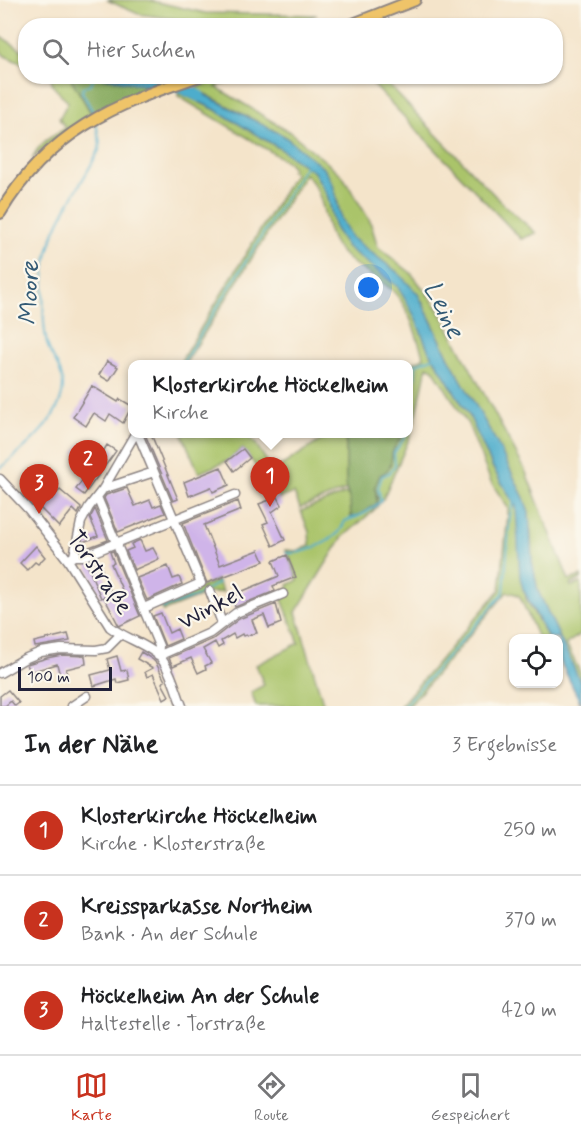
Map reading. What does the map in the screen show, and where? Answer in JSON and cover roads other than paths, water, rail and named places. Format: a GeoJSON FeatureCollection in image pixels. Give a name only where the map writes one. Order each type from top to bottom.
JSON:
{"type":"FeatureCollection","features":[{"type":"Feature","properties":{"kind":"main road"},"geometry":{"type":"LineString","coordinates":[[369,18],[415,0]]}},
{"type":"Feature","properties":{"kind":"main road"},"geometry":{"type":"LineString","coordinates":[[0,213],[28,174],[59,144],[81,127],[104,113],[177,84]]}},
{"type":"Feature","properties":{"kind":"street"},"geometry":{"type":"LineString","coordinates":[[134,438],[81,522],[71,558],[84,556],[235,495]]}},
{"type":"Feature","properties":{"kind":"street"},"geometry":{"type":"LineString","coordinates":[[138,438],[201,583],[144,608]]}},
{"type":"Feature","properties":{"kind":"street"},"geometry":{"type":"LineString","coordinates":[[103,489],[154,471]]}},
{"type":"Feature","properties":{"kind":"street","name":"Torstraße"},"geometry":{"type":"LineString","coordinates":[[0,479],[71,558],[110,627],[159,656]]}},
{"type":"Feature","properties":{"kind":"street"},"geometry":{"type":"LineString","coordinates":[[97,496],[159,646],[159,656],[182,706]]}},
{"type":"Feature","properties":{"kind":"street"},"geometry":{"type":"LineString","coordinates":[[210,591],[222,623]]}},
{"type":"Feature","properties":{"kind":"street","name":"Winkel"},"geometry":{"type":"LineString","coordinates":[[159,656],[200,638],[236,613],[283,594]]}},
{"type":"Feature","properties":{"kind":"street"},"geometry":{"type":"LineString","coordinates":[[0,673],[41,652],[106,648],[120,635]]}},
{"type":"Feature","properties":{"kind":"street"},"geometry":{"type":"LineString","coordinates":[[72,706],[87,696]]}},
{"type":"Feature","properties":{"kind":"water"},"geometry":{"type":"Polygon","coordinates":[[[190,87],[284,136],[315,161],[325,170],[333,184],[341,219],[351,237],[397,272],[418,294],[449,358],[497,443],[524,498],[529,513],[532,561],[538,591],[558,634],[546,634],[523,589],[520,577],[516,507],[493,468],[469,415],[428,349],[414,315],[398,287],[347,247],[335,229],[328,197],[314,172],[214,109],[178,92],[190,87]]]}},
{"type":"Feature","properties":{"kind":"water"},"geometry":{"type":"Polygon","coordinates":[[[563,644],[581,683],[581,704],[563,667],[563,644]]]}},
{"type":"Feature","properties":{"kind":"waterway","name":"Moore"},"geometry":{"type":"LineString","coordinates":[[90,84],[83,88],[82,92],[94,114]]}},
{"type":"Feature","properties":{"kind":"waterway","name":"Leine"},"geometry":{"type":"LineString","coordinates":[[175,84],[199,96]]}},
{"type":"Feature","properties":{"kind":"waterway","name":"Moore"},"geometry":{"type":"LineString","coordinates":[[0,468],[43,429],[59,404],[63,391],[60,370],[46,341],[44,318],[46,262],[61,218],[99,150],[96,123]]}},
{"type":"Feature","properties":{"kind":"waterway"},"geometry":{"type":"LineString","coordinates":[[184,360],[307,163]]}},
{"type":"Feature","properties":{"kind":"waterway"},"geometry":{"type":"LineString","coordinates":[[413,385],[416,364],[435,357]]}},
{"type":"Feature","properties":{"kind":"waterway"},"geometry":{"type":"LineString","coordinates":[[286,553],[306,551],[326,541],[338,533],[345,521],[364,513],[381,501],[378,488],[382,476],[389,473],[395,465],[394,453],[404,438]]}},
{"type":"Feature","properties":{"kind":"waterway"},"geometry":{"type":"LineString","coordinates":[[404,706],[502,595],[510,515],[514,501]]}},
{"type":"Feature","properties":{"kind":"waterway"},"geometry":{"type":"LineString","coordinates":[[162,608],[195,597],[218,583]]}},
{"type":"Feature","properties":{"kind":"place","name":"Kreissparkasse Northeim"},"geometry":{"type":"Point","coordinates":[88,490]}},
{"type":"Feature","properties":{"kind":"place","name":"Klosterkirche Höckelheim"},"geometry":{"type":"Point","coordinates":[270,507]}},
{"type":"Feature","properties":{"kind":"place","name":"Höckelheim An der Schule"},"geometry":{"type":"Point","coordinates":[39,514]}}]}
